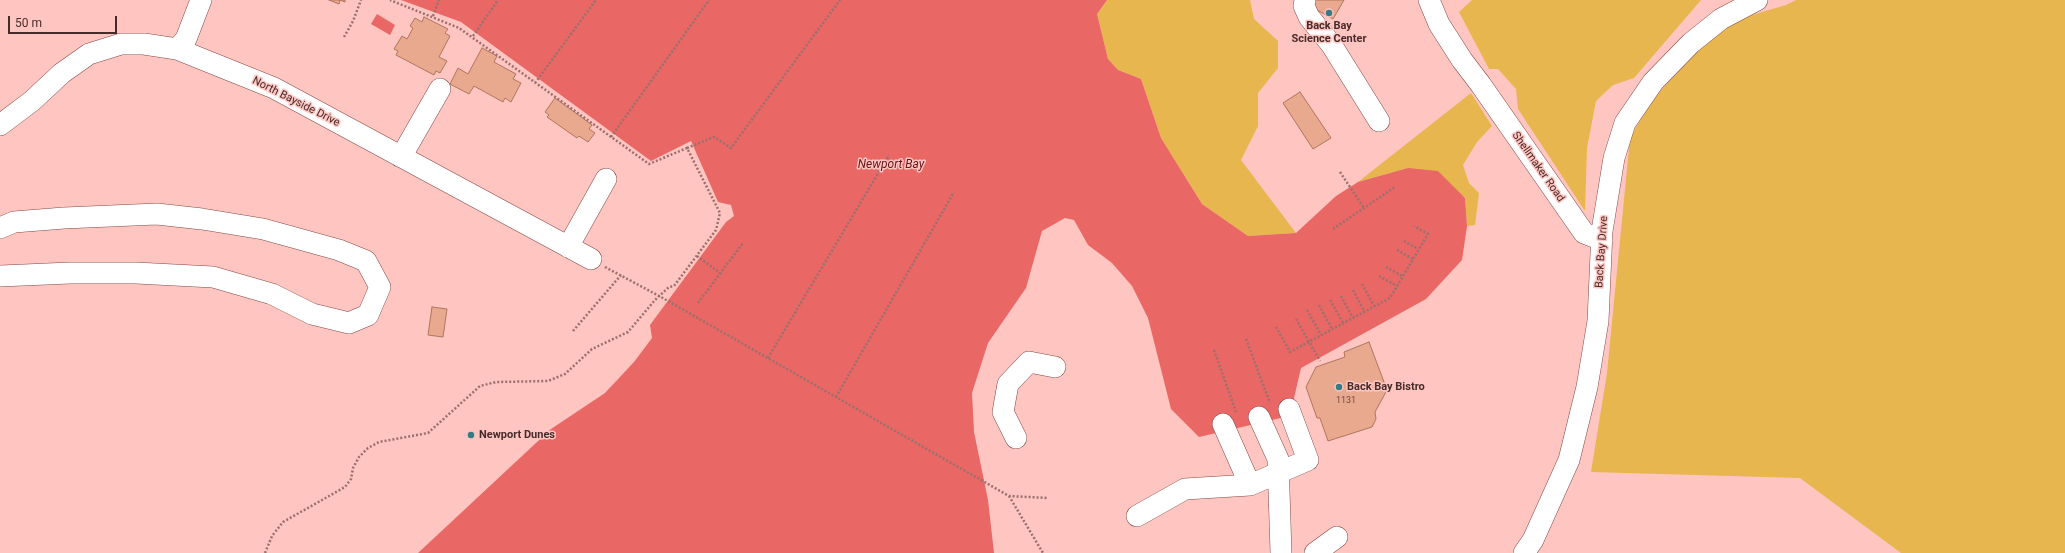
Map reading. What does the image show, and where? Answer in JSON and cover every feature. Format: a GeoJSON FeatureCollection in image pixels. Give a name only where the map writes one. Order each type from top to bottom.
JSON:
{"type":"FeatureCollection","features":[{"type":"Feature","properties":{"kind":"street"},"geometry":{"type":"LineString","coordinates":[[178,49],[186,39],[201,0]]}},
{"type":"Feature","properties":{"kind":"street"},"geometry":{"type":"LineString","coordinates":[[1305,0],[1304,6],[1309,17],[1331,44],[1379,121]]}},
{"type":"Feature","properties":{"kind":"street","name":"Shellmaker Road"},"geometry":{"type":"LineString","coordinates":[[1429,0],[1439,24],[1462,60],[1584,233],[1602,240]]}},
{"type":"Feature","properties":{"kind":"street","name":"Back Bay Drive"},"geometry":{"type":"LineString","coordinates":[[1524,553],[1533,540],[1569,460],[1587,387],[1598,321],[1602,240],[1614,158],[1620,135],[1631,111],[1653,82],[1691,43],[1721,19],[1757,0]]}},
{"type":"Feature","properties":{"kind":"street","name":"North Bayside Drive"},"geometry":{"type":"LineString","coordinates":[[0,125],[32,101],[62,73],[89,54],[121,44],[144,44],[178,49],[274,88],[591,259]]}},
{"type":"Feature","properties":{"kind":"street"},"geometry":{"type":"LineString","coordinates":[[401,157],[440,89]]}},
{"type":"Feature","properties":{"kind":"street"},"geometry":{"type":"LineString","coordinates":[[568,247],[606,178]]}},
{"type":"Feature","properties":{"kind":"street"},"geometry":{"type":"LineString","coordinates":[[0,228],[14,222],[64,218],[157,214],[202,219],[263,229],[339,250],[366,261],[380,287],[368,315],[349,323],[312,314],[272,294],[213,277],[136,273],[70,273],[0,276]]}},
{"type":"Feature","properties":{"kind":"street"},"geometry":{"type":"LineString","coordinates":[[1016,438],[1003,412],[1008,384],[1029,362],[1055,367]]}},
{"type":"Feature","properties":{"kind":"street"},"geometry":{"type":"LineString","coordinates":[[1137,516],[1185,488],[1250,485],[1308,460],[1273,410]]}},
{"type":"Feature","properties":{"kind":"street"},"geometry":{"type":"LineString","coordinates":[[1273,410],[1278,459],[1281,553]]}},
{"type":"Feature","properties":{"kind":"street"},"geometry":{"type":"LineString","coordinates":[[1231,421],[1250,485]]}},
{"type":"Feature","properties":{"kind":"street"},"geometry":{"type":"LineString","coordinates":[[1314,553],[1337,537]]}},
{"type":"Feature","properties":{"kind":"path"},"geometry":{"type":"LineString","coordinates":[[344,37],[353,21],[361,0]]}},
{"type":"Feature","properties":{"kind":"path"},"geometry":{"type":"LineString","coordinates":[[390,0],[460,28],[649,164],[714,137],[731,148],[840,0]]}},
{"type":"Feature","properties":{"kind":"path"},"geometry":{"type":"LineString","coordinates":[[433,16],[439,0]]}},
{"type":"Feature","properties":{"kind":"path"},"geometry":{"type":"LineString","coordinates":[[472,36],[498,0]]}},
{"type":"Feature","properties":{"kind":"path"},"geometry":{"type":"LineString","coordinates":[[535,83],[596,0]]}},
{"type":"Feature","properties":{"kind":"path"},"geometry":{"type":"LineString","coordinates":[[611,137],[710,0]]}},
{"type":"Feature","properties":{"kind":"path"},"geometry":{"type":"LineString","coordinates":[[264,553],[272,536],[283,522],[345,487],[351,479],[353,468],[359,457],[368,448],[379,442],[428,433],[480,386],[496,382],[548,381],[565,374],[592,349],[628,332],[655,300],[661,297],[669,288],[674,286],[716,230],[720,213],[687,148]]}},
{"type":"Feature","properties":{"kind":"path"},"geometry":{"type":"LineString","coordinates":[[768,358],[889,155]]}},
{"type":"Feature","properties":{"kind":"path"},"geometry":{"type":"LineString","coordinates":[[1340,172],[1364,208]]}},
{"type":"Feature","properties":{"kind":"path"},"geometry":{"type":"LineString","coordinates":[[1333,229],[1395,187]]}},
{"type":"Feature","properties":{"kind":"path"},"geometry":{"type":"LineString","coordinates":[[836,397],[954,192]]}},
{"type":"Feature","properties":{"kind":"path"},"geometry":{"type":"LineString","coordinates":[[1276,327],[1290,352],[1390,298],[1428,234],[1414,226]]}},
{"type":"Feature","properties":{"kind":"path"},"geometry":{"type":"LineString","coordinates":[[1404,241],[1418,249]]}},
{"type":"Feature","properties":{"kind":"path"},"geometry":{"type":"LineString","coordinates":[[698,303],[743,243]]}},
{"type":"Feature","properties":{"kind":"path"},"geometry":{"type":"LineString","coordinates":[[1397,250],[1413,259]]}},
{"type":"Feature","properties":{"kind":"path"},"geometry":{"type":"LineString","coordinates":[[697,256],[720,274]]}},
{"type":"Feature","properties":{"kind":"path"},"geometry":{"type":"LineString","coordinates":[[591,259],[661,297],[1009,496],[1048,498]]}},
{"type":"Feature","properties":{"kind":"path"},"geometry":{"type":"LineString","coordinates":[[1386,267],[1402,276]]}},
{"type":"Feature","properties":{"kind":"path"},"geometry":{"type":"LineString","coordinates":[[573,330],[621,275]]}},
{"type":"Feature","properties":{"kind":"path"},"geometry":{"type":"LineString","coordinates":[[1380,276],[1397,286]]}},
{"type":"Feature","properties":{"kind":"path"},"geometry":{"type":"LineString","coordinates":[[1362,284],[1374,306]]}},
{"type":"Feature","properties":{"kind":"path"},"geometry":{"type":"LineString","coordinates":[[1353,290],[1364,311]]}},
{"type":"Feature","properties":{"kind":"path"},"geometry":{"type":"LineString","coordinates":[[1341,296],[1353,318]]}},
{"type":"Feature","properties":{"kind":"path"},"geometry":{"type":"LineString","coordinates":[[1330,300],[1343,323]]}},
{"type":"Feature","properties":{"kind":"path"},"geometry":{"type":"LineString","coordinates":[[1319,305],[1332,329]]}},
{"type":"Feature","properties":{"kind":"path"},"geometry":{"type":"LineString","coordinates":[[1307,310],[1321,335]]}},
{"type":"Feature","properties":{"kind":"path"},"geometry":{"type":"LineString","coordinates":[[1296,319],[1320,361]]}},
{"type":"Feature","properties":{"kind":"path"},"geometry":{"type":"LineString","coordinates":[[1246,339],[1273,410]]}},
{"type":"Feature","properties":{"kind":"path"},"geometry":{"type":"LineString","coordinates":[[1214,350],[1231,421]]}},
{"type":"Feature","properties":{"kind":"path"},"geometry":{"type":"LineString","coordinates":[[1009,496],[1043,553]]}},
{"type":"Feature","properties":{"kind":"shaded area"},"geometry":{"type":"Polygon","coordinates":[[[1107,0],[1250,0],[1254,19],[1278,41],[1278,68],[1258,93],[1258,126],[1241,160],[1296,233],[1248,236],[1202,204],[1161,138],[1141,79],[1118,70],[1108,59],[1097,14],[1107,0]]]}},
{"type":"Feature","properties":{"kind":"shaded area"},"geometry":{"type":"Polygon","coordinates":[[[1472,0],[1701,0],[1634,78],[1613,85],[1596,101],[1587,148],[1585,211],[1518,109],[1516,89],[1498,69],[1489,69],[1459,12],[1472,0]]]}},
{"type":"Feature","properties":{"kind":"shaded area"},"geometry":{"type":"Polygon","coordinates":[[[1796,0],[2065,0],[2065,553],[1901,553],[1800,478],[1591,472],[1607,373],[1630,138],[1652,100],[1705,43],[1735,20],[1786,5],[1796,0]]]}},
{"type":"Feature","properties":{"kind":"shaded area"},"geometry":{"type":"Polygon","coordinates":[[[1471,93],[1492,126],[1477,142],[1463,165],[1469,183],[1479,193],[1475,225],[1467,226],[1465,197],[1408,168],[1358,182],[1471,93]]]}},
{"type":"Feature","properties":{"kind":"water","name":"Newport Bay"},"geometry":{"type":"Polygon","coordinates":[[[401,0],[1107,0],[1097,14],[1108,59],[1118,70],[1141,79],[1161,138],[1202,204],[1248,236],[1296,233],[1336,196],[1358,182],[1408,168],[1438,171],[1465,198],[1467,226],[1462,260],[1426,299],[1301,368],[1294,398],[1298,414],[1199,437],[1171,409],[1148,318],[1132,286],[1112,263],[1088,245],[1074,220],[1065,218],[1042,231],[1026,288],[988,343],[972,393],[974,432],[988,500],[994,553],[418,553],[551,429],[605,393],[634,362],[652,338],[650,325],[726,222],[734,216],[731,205],[718,202],[691,141],[651,161],[461,22],[401,0]]]}},
{"type":"Feature","properties":{"kind":"water"},"geometry":{"type":"Polygon","coordinates":[[[377,14],[395,25],[390,35],[371,24],[377,14]]]}},
{"type":"Feature","properties":{"kind":"building"},"geometry":{"type":"Polygon","coordinates":[[[329,0],[340,0],[339,4],[329,0]]]}},
{"type":"Feature","properties":{"kind":"building","name":"Back Bay Science Center"},"geometry":{"type":"Polygon","coordinates":[[[1314,0],[1344,0],[1333,19],[1310,6],[1314,0]]]}},
{"type":"Feature","properties":{"kind":"building"},"geometry":{"type":"Polygon","coordinates":[[[424,17],[448,29],[445,33],[450,36],[439,57],[447,61],[440,73],[436,71],[434,75],[396,55],[398,51],[394,49],[402,36],[407,39],[413,28],[410,26],[415,18],[422,22],[424,17]]]}},
{"type":"Feature","properties":{"kind":"building"},"geometry":{"type":"Polygon","coordinates":[[[482,48],[497,56],[494,62],[516,74],[513,79],[521,83],[511,102],[505,98],[503,102],[474,86],[469,94],[450,84],[458,68],[468,74],[482,48]]]}},
{"type":"Feature","properties":{"kind":"building"},"geometry":{"type":"Polygon","coordinates":[[[1300,92],[1331,138],[1313,149],[1283,103],[1300,92]]]}},
{"type":"Feature","properties":{"kind":"building"},"geometry":{"type":"Polygon","coordinates":[[[555,98],[592,125],[589,129],[595,133],[588,142],[579,136],[577,138],[547,117],[549,115],[545,112],[555,98]]]}},
{"type":"Feature","properties":{"kind":"building"},"geometry":{"type":"Polygon","coordinates":[[[432,307],[447,309],[443,337],[428,335],[432,307]]]}},
{"type":"Feature","properties":{"kind":"building"},"geometry":{"type":"Polygon","coordinates":[[[1369,342],[1387,390],[1375,412],[1376,419],[1372,427],[1328,441],[1320,418],[1317,418],[1306,387],[1316,367],[1345,357],[1344,352],[1369,342]]]}},
{"type":"Feature","properties":{"kind":"place","name":"Back Bay Science Center"},"geometry":{"type":"Point","coordinates":[1329,13]}},
{"type":"Feature","properties":{"kind":"place","name":"Back Bay Bistro"},"geometry":{"type":"Point","coordinates":[1339,387]}},
{"type":"Feature","properties":{"kind":"place","name":"Newport Dunes"},"geometry":{"type":"Point","coordinates":[471,435]}}]}
